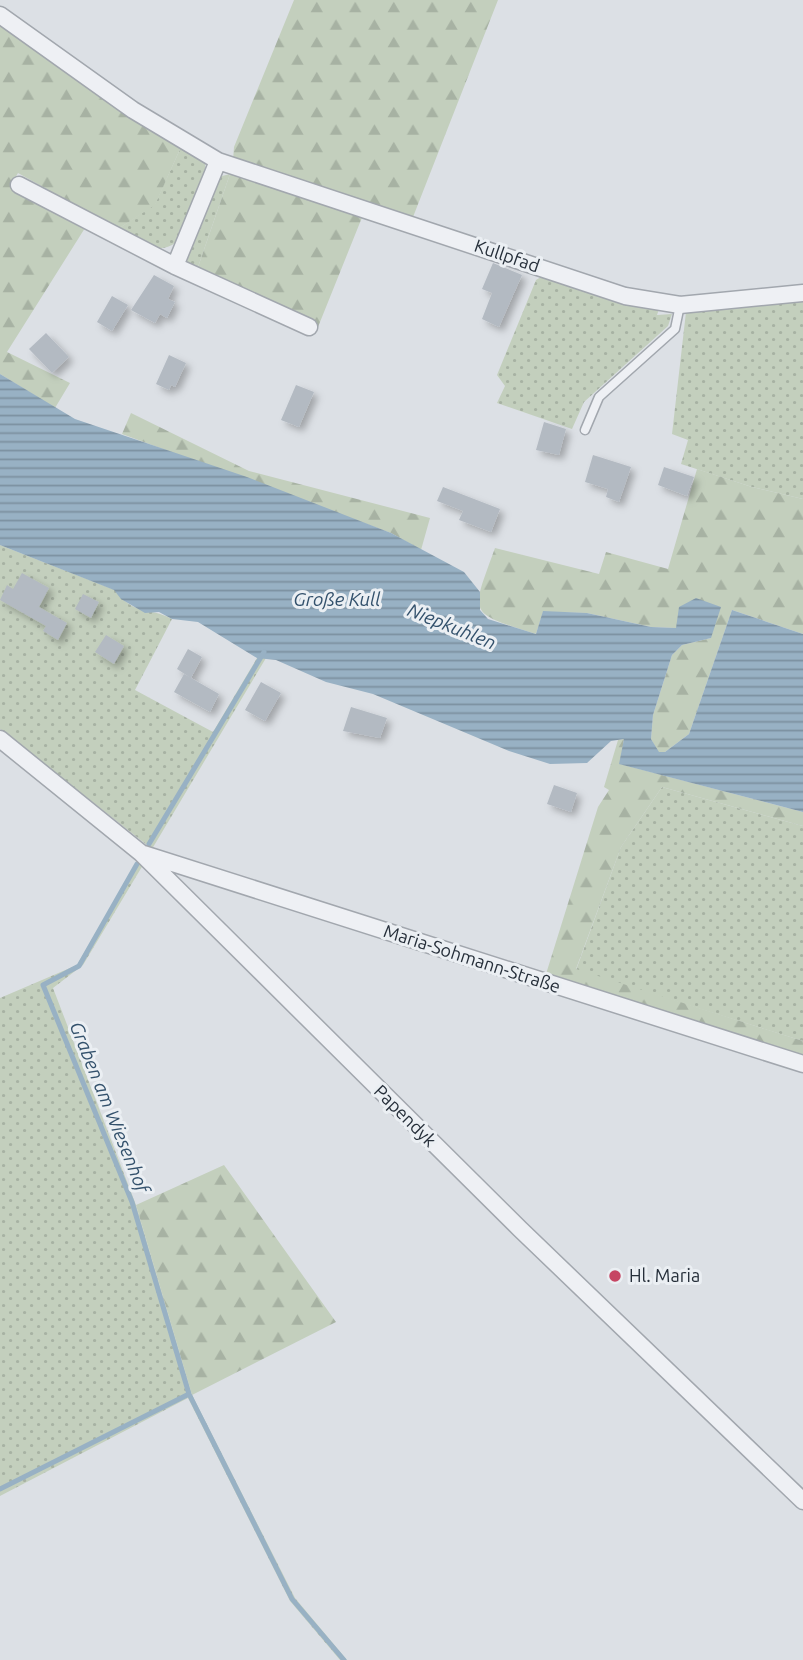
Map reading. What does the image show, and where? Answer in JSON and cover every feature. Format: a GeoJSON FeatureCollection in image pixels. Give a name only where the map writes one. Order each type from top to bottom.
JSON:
{"type":"FeatureCollection","features":[{"type":"Feature","properties":{"kind":"street","name":"Kullpfad"},"geometry":{"type":"LineString","coordinates":[[0,15],[133,110],[218,161],[625,296],[680,305],[803,293]]}},
{"type":"Feature","properties":{"kind":"street"},"geometry":{"type":"LineString","coordinates":[[175,266],[218,161]]}},
{"type":"Feature","properties":{"kind":"street"},"geometry":{"type":"LineString","coordinates":[[19,186],[175,266],[309,327]]}},
{"type":"Feature","properties":{"kind":"street","name":"Papendyk"},"geometry":{"type":"LineString","coordinates":[[0,739],[141,853],[520,1229],[803,1501]]}},
{"type":"Feature","properties":{"kind":"street","name":"Maria-Sohmann-Straße"},"geometry":{"type":"LineString","coordinates":[[141,853],[803,1064]]}},
{"type":"Feature","properties":{"kind":"lane"},"geometry":{"type":"LineString","coordinates":[[585,430],[599,397],[675,329],[680,305]]}},
{"type":"Feature","properties":{"kind":"green space"},"geometry":{"type":"Polygon","coordinates":[[[294,0],[498,0],[413,217],[233,160],[234,147],[294,0]]]}},
{"type":"Feature","properties":{"kind":"green space"},"geometry":{"type":"Polygon","coordinates":[[[0,21],[181,147],[155,205],[118,229],[18,173],[11,185],[85,228],[7,352],[70,383],[55,408],[0,374],[0,21]]]}},
{"type":"Feature","properties":{"kind":"green space"},"geometry":{"type":"Polygon","coordinates":[[[181,147],[205,164],[206,174],[175,243],[168,247],[154,247],[118,229],[155,204],[181,147]]]}},
{"type":"Feature","properties":{"kind":"green space"},"geometry":{"type":"Polygon","coordinates":[[[230,174],[197,270],[182,263],[213,184],[222,176],[230,174]]]}},
{"type":"Feature","properties":{"kind":"green space"},"geometry":{"type":"Polygon","coordinates":[[[230,174],[363,215],[318,327],[197,270],[230,174]]]}},
{"type":"Feature","properties":{"kind":"green space"},"geometry":{"type":"Polygon","coordinates":[[[544,275],[659,309],[657,315],[672,314],[668,326],[584,402],[572,429],[497,403],[505,386],[497,375],[536,280],[544,275]]]}},
{"type":"Feature","properties":{"kind":"green space"},"geometry":{"type":"Polygon","coordinates":[[[803,299],[803,499],[752,487],[681,464],[688,440],[672,434],[686,312],[803,299]]]}},
{"type":"Feature","properties":{"kind":"green space"},"geometry":{"type":"Polygon","coordinates":[[[131,413],[249,471],[430,518],[421,550],[391,533],[122,434],[131,413]]]}},
{"type":"Feature","properties":{"kind":"green space"},"geometry":{"type":"Polygon","coordinates":[[[697,469],[752,487],[803,499],[803,634],[732,610],[689,734],[665,752],[658,752],[651,739],[653,715],[672,655],[682,645],[711,638],[676,628],[651,627],[587,613],[543,612],[536,634],[486,615],[480,608],[479,599],[495,548],[599,574],[606,552],[668,569],[697,469]]]}},
{"type":"Feature","properties":{"kind":"green space"},"geometry":{"type":"Polygon","coordinates":[[[0,545],[115,590],[135,608],[172,619],[135,690],[213,732],[257,658],[266,658],[152,849],[0,729],[0,545]]]}},
{"type":"Feature","properties":{"kind":"green space"},"geometry":{"type":"Polygon","coordinates":[[[624,739],[620,764],[803,812],[803,826],[662,787],[621,847],[576,969],[803,1041],[803,1055],[546,974],[598,807],[609,790],[604,787],[618,740],[624,739]]]}},
{"type":"Feature","properties":{"kind":"green space"},"geometry":{"type":"Polygon","coordinates":[[[662,787],[803,826],[803,1041],[576,970],[621,847],[662,787]]]}},
{"type":"Feature","properties":{"kind":"green space"},"geometry":{"type":"Polygon","coordinates":[[[138,861],[143,865],[83,965],[53,988],[136,1205],[192,1395],[295,1598],[347,1660],[340,1660],[290,1601],[188,1398],[0,1496],[0,998],[77,965],[138,861]]]}},
{"type":"Feature","properties":{"kind":"green space"},"geometry":{"type":"Polygon","coordinates":[[[224,1165],[336,1322],[192,1395],[136,1205],[224,1165]]]}},
{"type":"Feature","properties":{"kind":"water","name":"Große Kull"},"geometry":{"type":"Polygon","coordinates":[[[0,374],[75,419],[247,477],[391,533],[464,572],[480,592],[480,610],[488,619],[536,634],[543,611],[587,613],[651,627],[676,628],[679,607],[696,598],[721,607],[711,638],[682,645],[672,655],[653,715],[651,739],[659,752],[665,752],[689,734],[732,610],[803,634],[803,812],[619,764],[624,739],[611,741],[587,763],[550,764],[509,751],[373,694],[326,682],[276,660],[257,658],[198,622],[172,619],[159,612],[145,613],[121,599],[114,590],[0,545],[0,374]]]}},
{"type":"Feature","properties":{"kind":"building"},"geometry":{"type":"Polygon","coordinates":[[[493,263],[522,275],[499,327],[482,319],[492,293],[482,289],[493,263]]]}},
{"type":"Feature","properties":{"kind":"building"},"geometry":{"type":"Polygon","coordinates":[[[154,275],[174,286],[168,299],[175,302],[167,318],[160,314],[155,323],[131,310],[154,275]]]}},
{"type":"Feature","properties":{"kind":"building"},"geometry":{"type":"Polygon","coordinates":[[[112,296],[128,305],[112,331],[97,322],[112,296]]]}},
{"type":"Feature","properties":{"kind":"building"},"geometry":{"type":"Polygon","coordinates":[[[46,333],[69,357],[52,373],[29,349],[46,333]]]}},
{"type":"Feature","properties":{"kind":"building"},"geometry":{"type":"Polygon","coordinates":[[[169,355],[186,363],[175,387],[171,385],[169,390],[156,384],[169,355]]]}},
{"type":"Feature","properties":{"kind":"building"},"geometry":{"type":"Polygon","coordinates":[[[296,385],[314,392],[299,427],[281,420],[296,385]]]}},
{"type":"Feature","properties":{"kind":"building"},"geometry":{"type":"Polygon","coordinates":[[[544,422],[566,429],[559,455],[536,450],[544,422]]]}},
{"type":"Feature","properties":{"kind":"building"},"geometry":{"type":"Polygon","coordinates":[[[593,455],[631,467],[619,502],[606,497],[608,489],[585,482],[593,455]]]}},
{"type":"Feature","properties":{"kind":"building"},"geometry":{"type":"Polygon","coordinates":[[[664,467],[694,477],[687,496],[658,485],[664,467]]]}},
{"type":"Feature","properties":{"kind":"building"},"geometry":{"type":"Polygon","coordinates":[[[443,487],[500,509],[491,532],[459,520],[463,511],[437,501],[443,487]]]}},
{"type":"Feature","properties":{"kind":"building"},"geometry":{"type":"Polygon","coordinates":[[[22,573],[49,588],[39,607],[67,623],[58,640],[43,631],[46,626],[0,600],[7,585],[13,589],[22,573]]]}},
{"type":"Feature","properties":{"kind":"building"},"geometry":{"type":"Polygon","coordinates":[[[83,594],[99,602],[91,618],[75,609],[83,594]]]}},
{"type":"Feature","properties":{"kind":"building"},"geometry":{"type":"Polygon","coordinates":[[[106,635],[124,646],[114,664],[95,652],[106,635]]]}},
{"type":"Feature","properties":{"kind":"building"},"geometry":{"type":"Polygon","coordinates":[[[188,649],[202,657],[191,678],[177,669],[188,649]]]}},
{"type":"Feature","properties":{"kind":"building"},"geometry":{"type":"Polygon","coordinates":[[[184,674],[219,694],[210,712],[174,692],[184,674]]]}},
{"type":"Feature","properties":{"kind":"building"},"geometry":{"type":"Polygon","coordinates":[[[261,682],[281,693],[265,721],[245,710],[261,682]]]}},
{"type":"Feature","properties":{"kind":"building"},"geometry":{"type":"Polygon","coordinates":[[[351,707],[387,718],[380,738],[343,731],[351,707]]]}},
{"type":"Feature","properties":{"kind":"building"},"geometry":{"type":"Polygon","coordinates":[[[554,785],[577,793],[571,812],[547,804],[554,785]]]}},
{"type":"Feature","properties":{"kind":"waterway","name":"Graben am Wiesenhof"},"geometry":{"type":"LineString","coordinates":[[149,844],[264,652]]}},
{"type":"Feature","properties":{"kind":"waterway","name":"Graben am Wiesenhof"},"geometry":{"type":"LineString","coordinates":[[137,864],[79,966],[43,985],[132,1202],[189,1394],[292,1599],[344,1660]]}},
{"type":"Feature","properties":{"kind":"waterway"},"geometry":{"type":"LineString","coordinates":[[0,1489],[189,1394]]}},
{"type":"Feature","properties":{"kind":"place","name":"Hl. Maria"},"geometry":{"type":"Point","coordinates":[615,1276]}},
{"type":"Feature","properties":{"kind":"water label","name":"Niepkuhlen"},"geometry":{"type":"Point","coordinates":[452,626]}}]}
